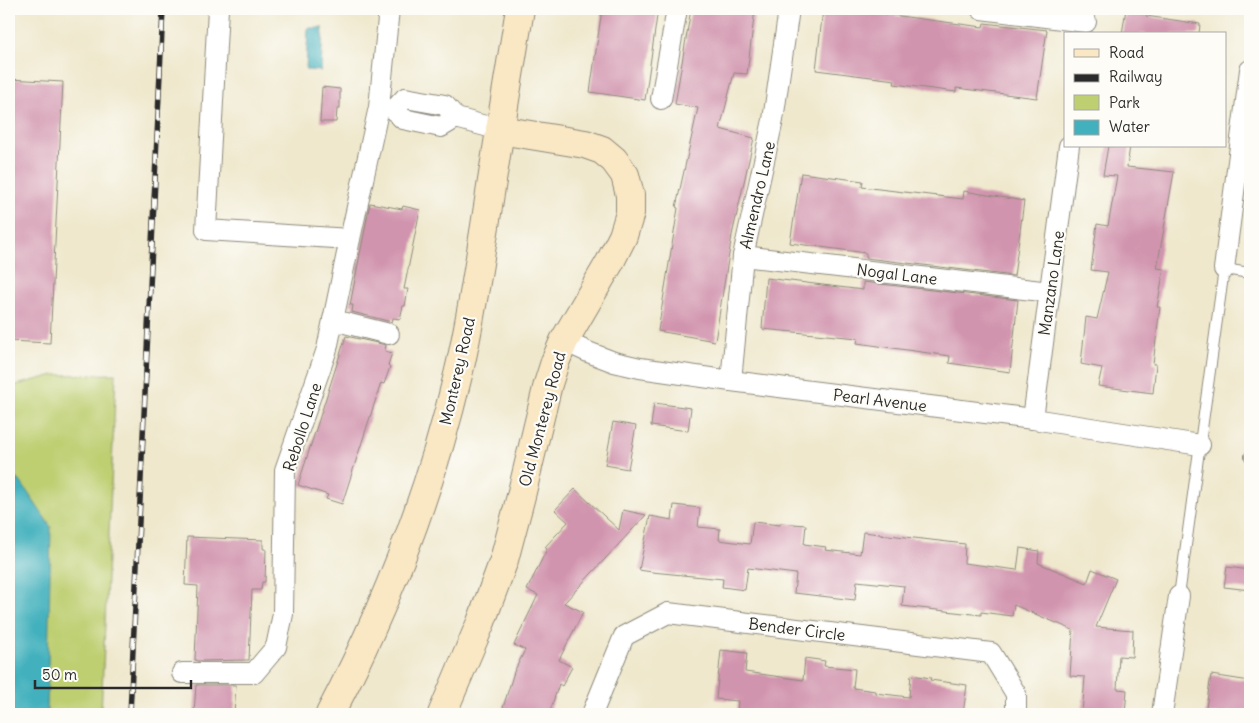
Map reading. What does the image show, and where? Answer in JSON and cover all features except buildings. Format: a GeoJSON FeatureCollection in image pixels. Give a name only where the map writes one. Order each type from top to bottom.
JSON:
{"type":"FeatureCollection","features":[{"type":"Feature","properties":{"kind":"main road","name":"Monterey Road"},"geometry":{"type":"LineString","coordinates":[[330,714],[374,624],[422,501],[459,374],[473,302],[520,9]]}},
{"type":"Feature","properties":{"kind":"main road","name":"Old Monterey Road"},"geometry":{"type":"LineString","coordinates":[[442,714],[481,622],[504,560],[555,362],[564,341],[610,262],[623,236],[630,213],[630,194],[625,175],[614,160],[602,150],[585,144],[500,130]]}},
{"type":"Feature","properties":{"kind":"street"},"geometry":{"type":"LineString","coordinates":[[218,9],[206,230],[350,239]]}},
{"type":"Feature","properties":{"kind":"street","name":"Rebollo Lane"},"geometry":{"type":"LineString","coordinates":[[182,673],[254,673],[276,647],[283,614],[285,470],[327,349],[350,239],[387,109],[389,9]]}},
{"type":"Feature","properties":{"kind":"street"},"geometry":{"type":"LineString","coordinates":[[661,99],[677,9]]}},
{"type":"Feature","properties":{"kind":"street","name":"Almendro Lane"},"geometry":{"type":"LineString","coordinates":[[731,381],[743,256],[773,120],[789,9]]}},
{"type":"Feature","properties":{"kind":"street"},"geometry":{"type":"LineString","coordinates":[[981,9],[1086,21]]}},
{"type":"Feature","properties":{"kind":"street"},"geometry":{"type":"LineString","coordinates":[[1224,269],[1250,70]]}},
{"type":"Feature","properties":{"kind":"street"},"geometry":{"type":"LineString","coordinates":[[387,109],[405,98],[445,105],[456,118],[500,130]]}},
{"type":"Feature","properties":{"kind":"street","name":"Manzano Lane"},"geometry":{"type":"LineString","coordinates":[[1033,419],[1069,148]]}},
{"type":"Feature","properties":{"kind":"street","name":"Nogal Lane"},"geometry":{"type":"LineString","coordinates":[[743,256],[1050,292]]}},
{"type":"Feature","properties":{"kind":"street"},"geometry":{"type":"LineString","coordinates":[[333,320],[389,334]]}},
{"type":"Feature","properties":{"kind":"street","name":"Pearl Avenue"},"geometry":{"type":"LineString","coordinates":[[564,341],[614,362],[640,368],[1033,419],[1200,445]]}},
{"type":"Feature","properties":{"kind":"street"},"geometry":{"type":"LineString","coordinates":[[1162,714],[1180,596]]}},
{"type":"Feature","properties":{"kind":"street","name":"Bender Circle"},"geometry":{"type":"LineString","coordinates":[[592,714],[624,636],[668,613],[991,653],[1016,694],[1016,714]]}},
{"type":"Feature","properties":{"kind":"lane"},"geometry":{"type":"LineString","coordinates":[[1180,596],[1224,269],[1250,273]]}},
{"type":"Feature","properties":{"kind":"green space"},"geometry":{"type":"Polygon","coordinates":[[[116,374],[101,714],[9,714],[9,387],[54,375],[116,374]]]}},
{"type":"Feature","properties":{"kind":"water"},"geometry":{"type":"Polygon","coordinates":[[[308,28],[323,28],[321,71],[306,70],[308,28]]]}},
{"type":"Feature","properties":{"kind":"water"},"geometry":{"type":"Polygon","coordinates":[[[9,475],[20,481],[51,527],[47,714],[9,714],[9,475]]]}},
{"type":"Feature","properties":{"kind":"railway"},"geometry":{"type":"LineString","coordinates":[[130,714],[163,9]]}}]}
